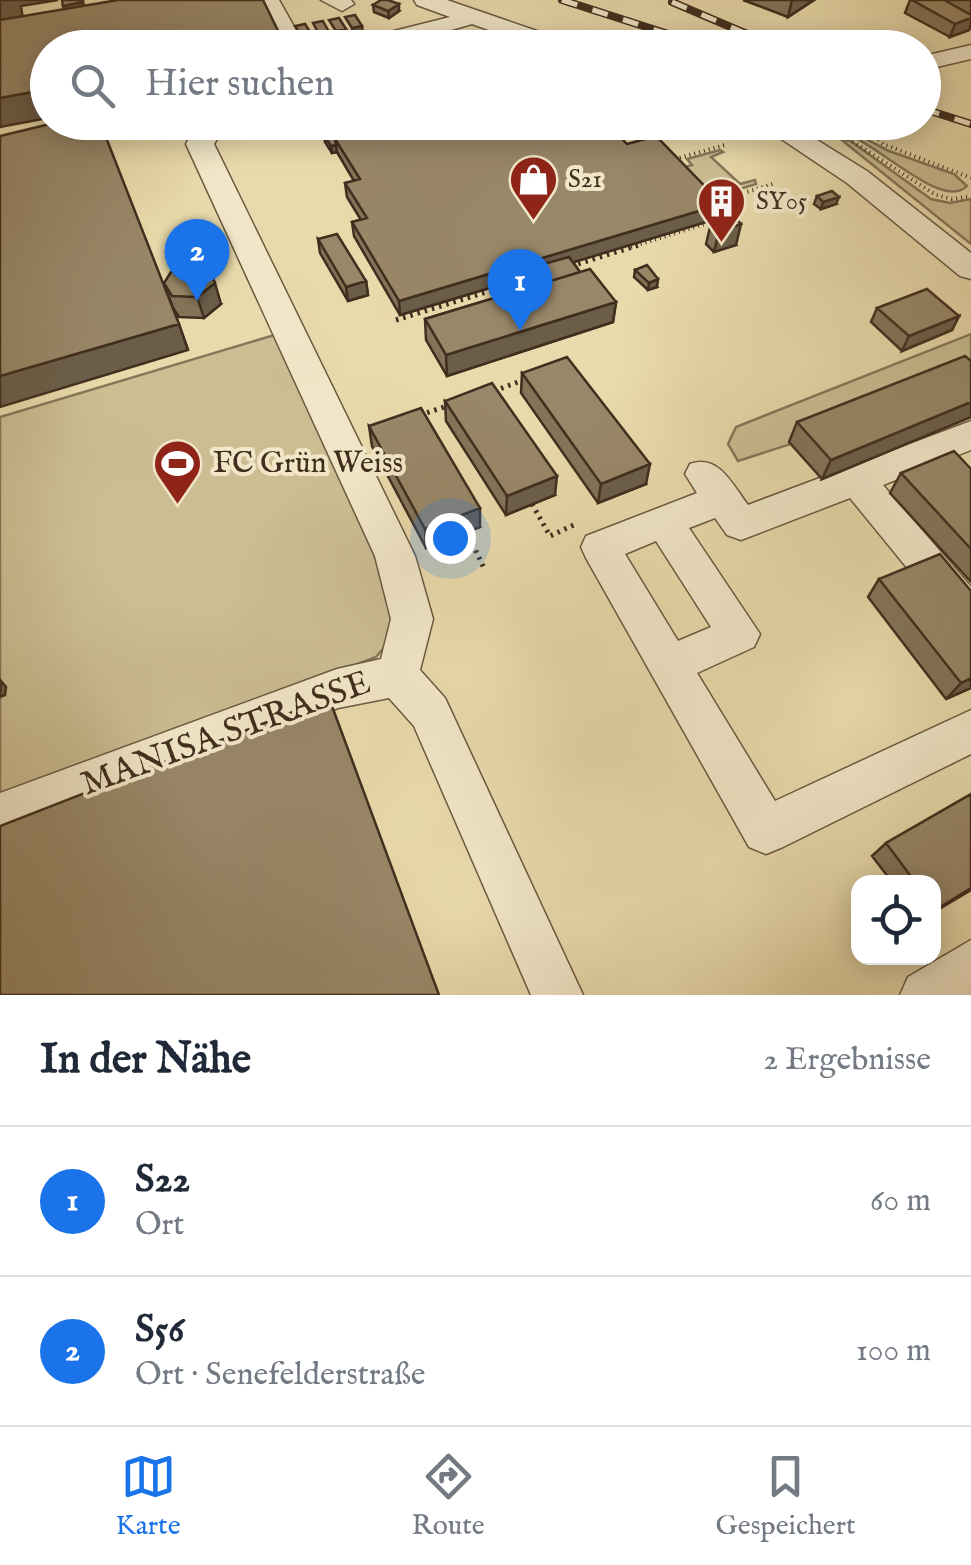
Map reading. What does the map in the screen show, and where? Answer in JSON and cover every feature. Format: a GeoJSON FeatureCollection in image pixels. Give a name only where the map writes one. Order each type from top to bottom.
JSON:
{"type":"FeatureCollection","features":[{"type":"Feature","properties":{"kind":"street"},"geometry":{"type":"LineString","coordinates":[[268,0],[284,30]]}},
{"type":"Feature","properties":{"kind":"street"},"geometry":{"type":"LineString","coordinates":[[424,0],[509,30]]}},
{"type":"Feature","properties":{"kind":"street"},"geometry":{"type":"LineString","coordinates":[[434,30],[471,16]]}},
{"type":"Feature","properties":{"kind":"street"},"geometry":{"type":"LineString","coordinates":[[941,59],[971,52]]}},
{"type":"Feature","properties":{"kind":"street"},"geometry":{"type":"LineString","coordinates":[[201,140],[395,556],[412,619],[397,677]]}},
{"type":"Feature","properties":{"kind":"street"},"geometry":{"type":"LineString","coordinates":[[825,140],[971,269]]}},
{"type":"Feature","properties":{"kind":"street"},"geometry":{"type":"LineString","coordinates":[[971,435],[741,524],[712,486],[664,522],[600,548],[766,830],[971,731]]}},
{"type":"Feature","properties":{"kind":"street"},"geometry":{"type":"LineString","coordinates":[[857,480],[971,616]]}},
{"type":"Feature","properties":{"kind":"street"},"geometry":{"type":"LineString","coordinates":[[664,522],[739,634],[669,665]]}},
{"type":"Feature","properties":{"kind":"street","name":"MANISA STRASSE"},"geometry":{"type":"LineString","coordinates":[[0,816],[337,689],[368,679],[397,677],[416,690],[430,712],[557,995]]}},
{"type":"Feature","properties":{"kind":"street"},"geometry":{"type":"LineString","coordinates":[[926,995],[971,966]]}},
{"type":"Feature","properties":{"kind":"path"},"geometry":{"type":"LineString","coordinates":[[856,140],[943,198],[971,196]]}},
{"type":"Feature","properties":{"kind":"path"},"geometry":{"type":"LineString","coordinates":[[882,140],[892,149],[971,178]]}},
{"type":"Feature","properties":{"kind":"path"},"geometry":{"type":"LineString","coordinates":[[668,161],[725,145]]}},
{"type":"Feature","properties":{"kind":"path"},"geometry":{"type":"LineString","coordinates":[[731,224],[708,204],[776,183]]}},
{"type":"Feature","properties":{"kind":"path"},"geometry":{"type":"LineString","coordinates":[[560,269],[724,218]]}},
{"type":"Feature","properties":{"kind":"path"},"geometry":{"type":"LineString","coordinates":[[396,320],[542,275]]}},
{"type":"Feature","properties":{"kind":"path"},"geometry":{"type":"LineString","coordinates":[[482,395],[538,375]]}},
{"type":"Feature","properties":{"kind":"path"},"geometry":{"type":"LineString","coordinates":[[406,419],[450,406]]}},
{"type":"Feature","properties":{"kind":"path"},"geometry":{"type":"LineString","coordinates":[[532,504],[550,536],[582,521]]}},
{"type":"Feature","properties":{"kind":"path"},"geometry":{"type":"LineString","coordinates":[[452,537],[471,541],[486,570]]}},
{"type":"Feature","properties":{"kind":"shaded area"},"geometry":{"type":"Polygon","coordinates":[[[849,140],[931,199],[950,203],[971,199],[971,244],[843,141],[849,140]]]}},
{"type":"Feature","properties":{"kind":"shaded area"},"geometry":{"type":"Polygon","coordinates":[[[858,140],[868,140],[954,174],[967,186],[955,192],[940,189],[858,140]]]}},
{"type":"Feature","properties":{"kind":"shaded area"},"geometry":{"type":"Polygon","coordinates":[[[723,152],[711,157],[740,184],[755,180],[756,184],[711,198],[682,168],[692,165],[687,159],[723,152]]]}},
{"type":"Feature","properties":{"kind":"shaded area","name":"FC Grün Weiss"},"geometry":{"type":"Polygon","coordinates":[[[281,333],[394,597],[399,630],[376,657],[0,802],[0,417],[281,333]]]}},
{"type":"Feature","properties":{"kind":"shaded area"},"geometry":{"type":"Polygon","coordinates":[[[971,334],[971,386],[738,461],[728,444],[736,427],[971,334]]]}},
{"type":"Feature","properties":{"kind":"building"},"geometry":{"type":"Polygon","coordinates":[[[62,0],[83,0],[83,2],[63,6],[62,0]]]}},
{"type":"Feature","properties":{"kind":"building"},"geometry":{"type":"Polygon","coordinates":[[[118,0],[263,0],[278,30],[30,30],[30,92],[0,98],[0,20],[118,0]]]}},
{"type":"Feature","properties":{"kind":"building"},"geometry":{"type":"Polygon","coordinates":[[[381,0],[399,4],[388,11],[373,5],[381,0]]]}},
{"type":"Feature","properties":{"kind":"building"},"geometry":{"type":"Polygon","coordinates":[[[912,0],[944,0],[971,18],[955,24],[912,0]]]}},
{"type":"Feature","properties":{"kind":"building"},"geometry":{"type":"Polygon","coordinates":[[[355,15],[362,26],[352,28],[345,17],[355,15]]]}},
{"type":"Feature","properties":{"kind":"building"},"geometry":{"type":"Polygon","coordinates":[[[339,18],[346,29],[335,30],[329,20],[339,18]]]}},
{"type":"Feature","properties":{"kind":"building"},"geometry":{"type":"Polygon","coordinates":[[[323,21],[328,30],[317,30],[313,23],[323,21]]]}},
{"type":"Feature","properties":{"kind":"building"},"geometry":{"type":"Polygon","coordinates":[[[30,129],[30,140],[107,140],[179,324],[0,376],[0,136],[30,129]]]}},
{"type":"Feature","properties":{"kind":"building","name":"S21"},"geometry":{"type":"Polygon","coordinates":[[[336,140],[623,140],[627,144],[660,140],[722,204],[399,301],[352,222],[367,218],[345,183],[360,179],[336,140]]]}},
{"type":"Feature","properties":{"kind":"building"},"geometry":{"type":"Polygon","coordinates":[[[832,191],[839,197],[823,202],[817,196],[832,191]]]}},
{"type":"Feature","properties":{"kind":"building"},"geometry":{"type":"Polygon","coordinates":[[[733,216],[741,224],[719,231],[711,223],[733,216]]]}},
{"type":"Feature","properties":{"kind":"building"},"geometry":{"type":"Polygon","coordinates":[[[337,234],[366,281],[346,287],[318,239],[337,234]]]}},
{"type":"Feature","properties":{"kind":"building"},"geometry":{"type":"Polygon","coordinates":[[[569,257],[580,272],[544,283],[533,267],[569,257]]]}},
{"type":"Feature","properties":{"kind":"building"},"geometry":{"type":"Polygon","coordinates":[[[186,265],[209,268],[215,283],[197,297],[172,296],[164,283],[171,272],[186,265]]]}},
{"type":"Feature","properties":{"kind":"building"},"geometry":{"type":"Polygon","coordinates":[[[647,265],[658,279],[649,283],[635,270],[647,265]]]}},
{"type":"Feature","properties":{"kind":"building"},"geometry":{"type":"Polygon","coordinates":[[[590,269],[616,302],[446,355],[425,319],[590,269]]]}},
{"type":"Feature","properties":{"kind":"building"},"geometry":{"type":"Polygon","coordinates":[[[927,289],[959,316],[909,336],[877,308],[927,289]]]}},
{"type":"Feature","properties":{"kind":"building"},"geometry":{"type":"Polygon","coordinates":[[[965,356],[971,361],[971,402],[831,460],[797,422],[965,356]]]}},
{"type":"Feature","properties":{"kind":"building"},"geometry":{"type":"Polygon","coordinates":[[[567,357],[650,464],[601,484],[522,373],[567,357]]]}},
{"type":"Feature","properties":{"kind":"building"},"geometry":{"type":"Polygon","coordinates":[[[492,383],[557,476],[507,496],[445,401],[492,383]]]}},
{"type":"Feature","properties":{"kind":"building"},"geometry":{"type":"Polygon","coordinates":[[[421,408],[480,508],[425,529],[369,426],[421,408]]]}},
{"type":"Feature","properties":{"kind":"building"},"geometry":{"type":"Polygon","coordinates":[[[954,451],[971,469],[971,549],[901,473],[954,451]]]}},
{"type":"Feature","properties":{"kind":"building"},"geometry":{"type":"Polygon","coordinates":[[[940,554],[971,591],[971,678],[961,683],[879,579],[940,554]]]}},
{"type":"Feature","properties":{"kind":"building"},"geometry":{"type":"Polygon","coordinates":[[[329,698],[439,995],[0,995],[0,826],[329,698]]]}},
{"type":"Feature","properties":{"kind":"building"},"geometry":{"type":"Polygon","coordinates":[[[971,794],[971,888],[941,906],[941,875],[910,875],[886,843],[971,794]]]}},
{"type":"Feature","properties":{"kind":"railway"},"geometry":{"type":"LineString","coordinates":[[562,0],[656,30]]}},
{"type":"Feature","properties":{"kind":"railway"},"geometry":{"type":"LineString","coordinates":[[672,2],[738,30]]}},
{"type":"Feature","properties":{"kind":"railway"},"geometry":{"type":"LineString","coordinates":[[941,114],[971,124]]}},
{"type":"Feature","properties":{"kind":"place","name":"S21"},"geometry":{"type":"Point","coordinates":[533,222]}},
{"type":"Feature","properties":{"kind":"place","name":"SY05"},"geometry":{"type":"Point","coordinates":[721,244]}},
{"type":"Feature","properties":{"kind":"place","name":"S56"},"geometry":{"type":"Point","coordinates":[197,301]}},
{"type":"Feature","properties":{"kind":"place","name":"S22"},"geometry":{"type":"Point","coordinates":[520,331]}},
{"type":"Feature","properties":{"kind":"place","name":"FC Grün Weiss"},"geometry":{"type":"Point","coordinates":[178,506]}}]}
